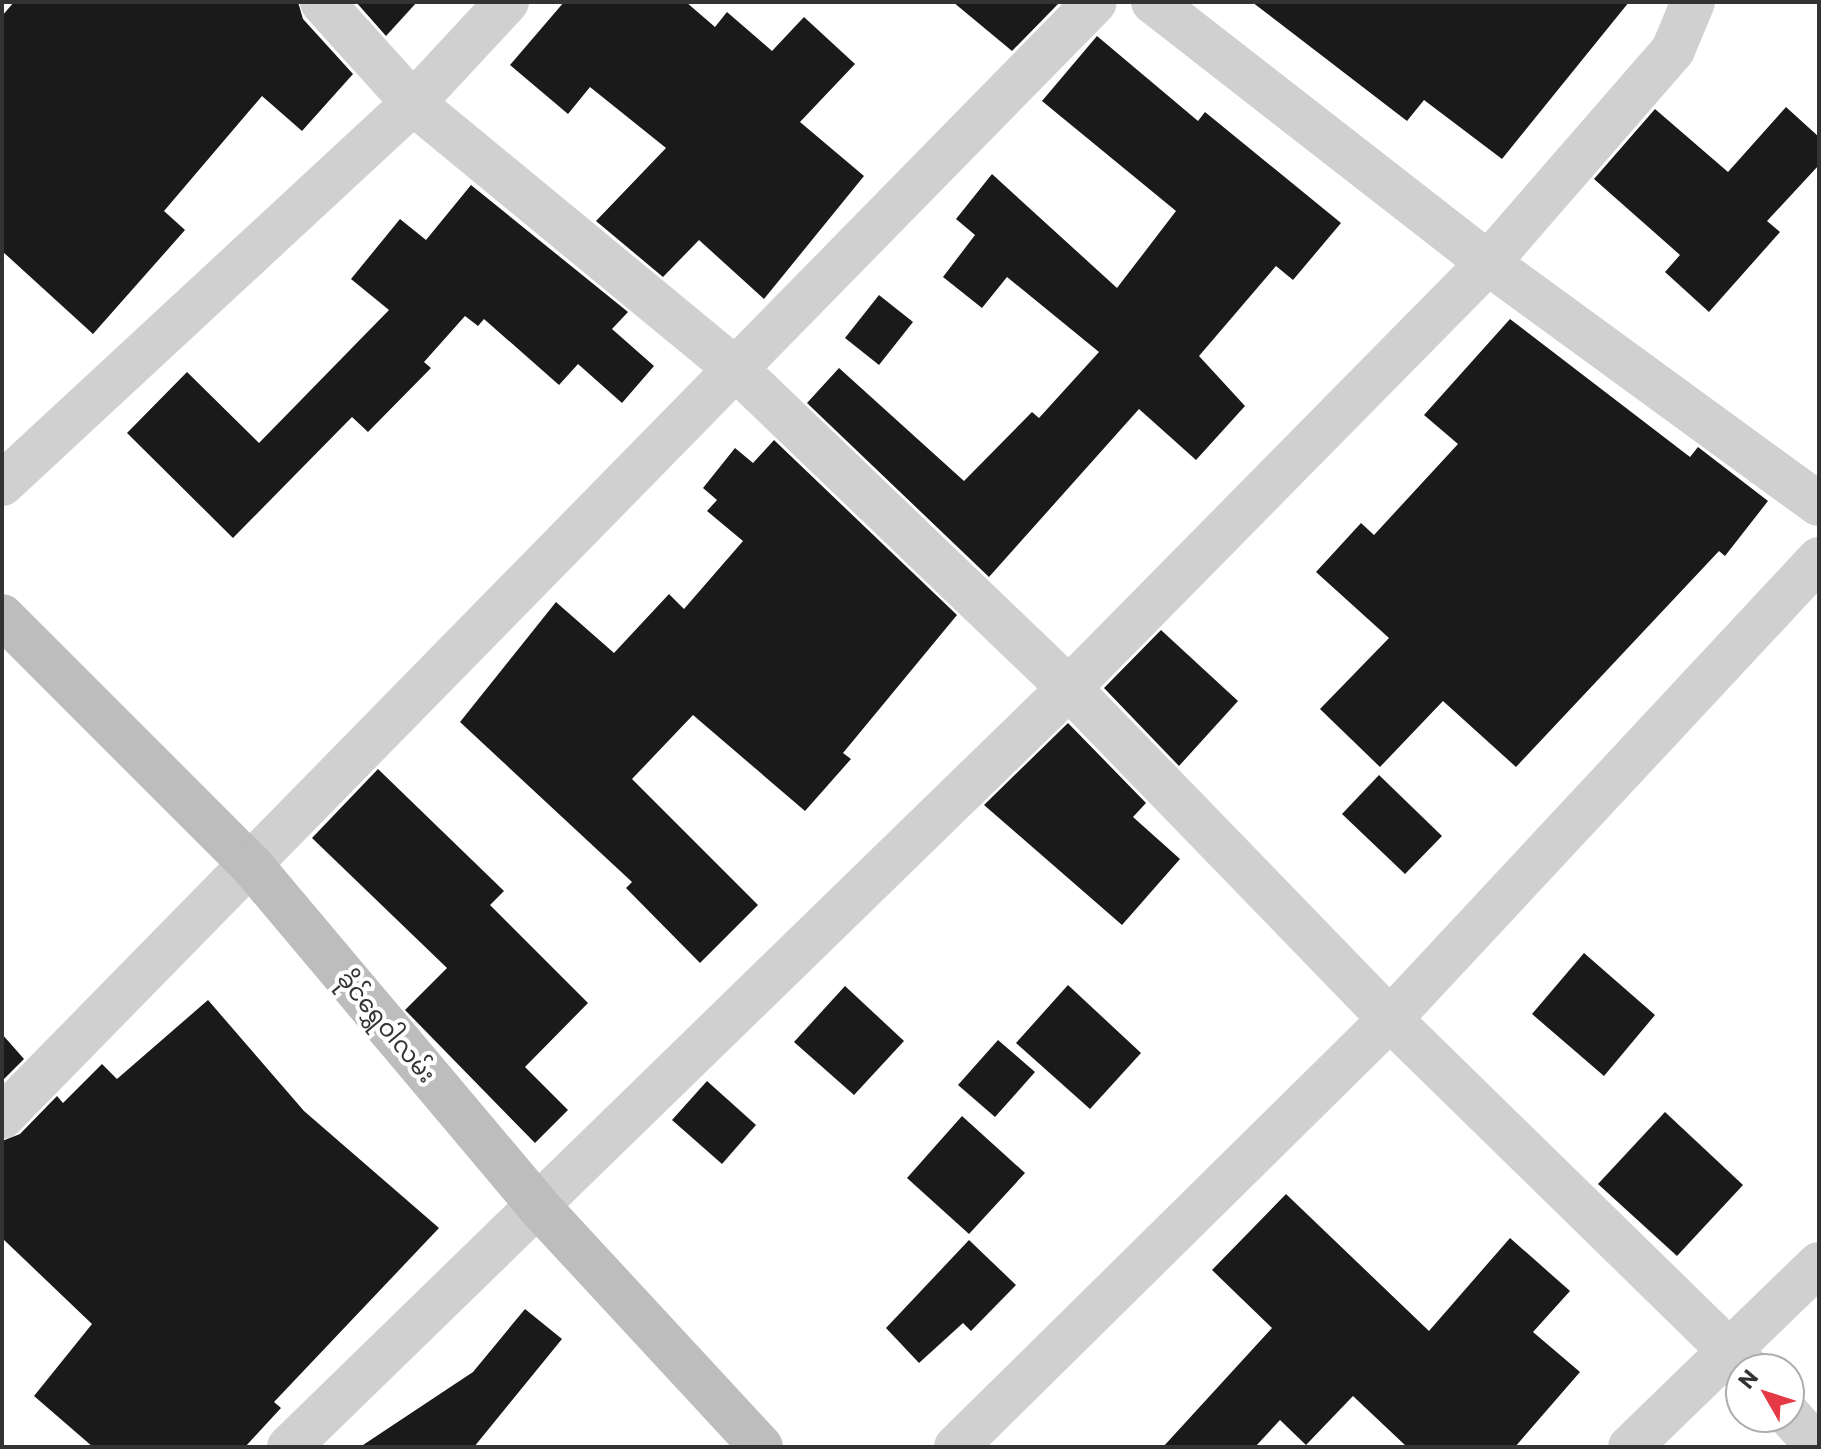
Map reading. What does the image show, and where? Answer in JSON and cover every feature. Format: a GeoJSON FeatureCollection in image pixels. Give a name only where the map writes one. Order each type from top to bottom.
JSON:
{"type":"FeatureCollection","features":[{"type":"Feature","properties":{"kind":"street"},"geometry":{"type":"LineString","coordinates":[[322,2],[413,103],[736,369],[1069,688],[1390,1019],[1733,1353]]}},
{"type":"Feature","properties":{"kind":"street"},"geometry":{"type":"LineString","coordinates":[[2,484],[413,103],[507,2]]}},
{"type":"Feature","properties":{"kind":"street"},"geometry":{"type":"LineString","coordinates":[[2,1117],[252,866],[1095,2]]}},
{"type":"Feature","properties":{"kind":"street"},"geometry":{"type":"LineString","coordinates":[[1153,2],[1488,263],[1819,504]]}},
{"type":"Feature","properties":{"kind":"street"},"geometry":{"type":"LineString","coordinates":[[289,1447],[1069,688],[1488,263],[1673,50],[1693,2]]}},
{"type":"Feature","properties":{"kind":"street"},"geometry":{"type":"LineString","coordinates":[[956,1447],[1390,1019],[1819,559]]}},
{"type":"Feature","properties":{"kind":"street","name":"ခိုင်ရွှေဝါလမ်း"},"geometry":{"type":"LineString","coordinates":[[2,616],[252,866],[538,1206],[761,1447]]}},
{"type":"Feature","properties":{"kind":"street"},"geometry":{"type":"LineString","coordinates":[[1746,1353],[1819,1264]]}},
{"type":"Feature","properties":{"kind":"street"},"geometry":{"type":"LineString","coordinates":[[1630,1447],[1725,1372]]}},
{"type":"Feature","properties":{"kind":"building"},"geometry":{"type":"Polygon","coordinates":[[[14,2],[298,2],[303,19],[353,74],[302,131],[262,96],[164,211],[185,230],[93,334],[2,251],[2,16],[14,2]]]}},
{"type":"Feature","properties":{"kind":"building"},"geometry":{"type":"Polygon","coordinates":[[[356,2],[417,2],[386,36],[356,2]]]}},
{"type":"Feature","properties":{"kind":"building"},"geometry":{"type":"Polygon","coordinates":[[[564,2],[686,2],[715,27],[727,12],[772,51],[804,17],[855,64],[800,122],[864,176],[764,299],[699,240],[663,277],[596,221],[666,148],[590,87],[568,114],[510,65],[564,2]]]}},
{"type":"Feature","properties":{"kind":"building"},"geometry":{"type":"Polygon","coordinates":[[[953,2],[1056,2],[1058,4],[1012,51],[953,2]]]}},
{"type":"Feature","properties":{"kind":"building"},"geometry":{"type":"Polygon","coordinates":[[[1252,2],[1629,2],[1502,159],[1424,100],[1407,121],[1252,2]]]}},
{"type":"Feature","properties":{"kind":"building"},"geometry":{"type":"Polygon","coordinates":[[[1097,36],[1198,121],[1205,112],[1341,223],[1293,280],[1276,266],[1199,356],[1245,406],[1196,460],[1139,409],[989,577],[807,403],[839,368],[964,481],[1032,412],[1039,418],[1099,352],[1007,277],[982,308],[943,277],[975,235],[956,219],[992,174],[1117,288],[1176,211],[1042,101],[1097,36]]]}},
{"type":"Feature","properties":{"kind":"building"},"geometry":{"type":"Polygon","coordinates":[[[1786,107],[1819,137],[1819,165],[1767,221],[1780,232],[1709,312],[1665,272],[1680,255],[1594,179],[1655,109],[1728,172],[1786,107]]]}},
{"type":"Feature","properties":{"kind":"building"},"geometry":{"type":"Polygon","coordinates":[[[471,185],[628,312],[612,329],[654,366],[622,403],[578,364],[559,385],[484,319],[478,326],[465,316],[424,362],[431,368],[368,432],[352,417],[233,538],[127,433],[187,372],[259,443],[389,310],[351,279],[400,219],[426,240],[471,185]]]}},
{"type":"Feature","properties":{"kind":"building"},"geometry":{"type":"Polygon","coordinates":[[[879,295],[913,322],[879,365],[845,338],[879,295]]]}},
{"type":"Feature","properties":{"kind":"building"},"geometry":{"type":"Polygon","coordinates":[[[1510,319],[1690,457],[1698,447],[1768,501],[1725,556],[1719,551],[1516,767],[1443,701],[1380,767],[1320,709],[1389,638],[1316,572],[1361,523],[1374,535],[1458,444],[1424,415],[1510,319]]]}},
{"type":"Feature","properties":{"kind":"building"},"geometry":{"type":"Polygon","coordinates":[[[774,440],[957,615],[843,753],[851,759],[805,811],[693,715],[632,779],[758,905],[700,963],[626,888],[632,882],[460,722],[556,602],[614,653],[669,594],[684,609],[743,541],[707,511],[717,500],[703,488],[735,448],[753,463],[774,440]]]}},
{"type":"Feature","properties":{"kind":"building"},"geometry":{"type":"Polygon","coordinates":[[[1161,630],[1238,701],[1179,766],[1104,688],[1161,630]]]}},
{"type":"Feature","properties":{"kind":"building"},"geometry":{"type":"Polygon","coordinates":[[[1068,723],[1146,803],[1133,817],[1180,859],[1122,925],[984,805],[1068,723]]]}},
{"type":"Feature","properties":{"kind":"building"},"geometry":{"type":"Polygon","coordinates":[[[378,769],[504,891],[490,905],[588,1003],[525,1067],[568,1110],[535,1143],[405,1010],[447,968],[312,838],[378,769]]]}},
{"type":"Feature","properties":{"kind":"building"},"geometry":{"type":"Polygon","coordinates":[[[1379,775],[1442,836],[1405,874],[1342,814],[1379,775]]]}},
{"type":"Feature","properties":{"kind":"building"},"geometry":{"type":"Polygon","coordinates":[[[1584,953],[1655,1015],[1604,1076],[1532,1014],[1584,953]]]}},
{"type":"Feature","properties":{"kind":"building"},"geometry":{"type":"Polygon","coordinates":[[[1068,985],[1141,1053],[1090,1109],[1016,1043],[1068,985]]]}},
{"type":"Feature","properties":{"kind":"building"},"geometry":{"type":"Polygon","coordinates":[[[845,986],[904,1041],[854,1095],[794,1042],[845,986]]]}},
{"type":"Feature","properties":{"kind":"building"},"geometry":{"type":"Polygon","coordinates":[[[208,1000],[304,1111],[439,1228],[274,1402],[281,1408],[245,1447],[93,1447],[34,1396],[92,1324],[2,1238],[2,1141],[20,1134],[57,1096],[63,1103],[102,1064],[117,1079],[208,1000]]]}},
{"type":"Feature","properties":{"kind":"building"},"geometry":{"type":"Polygon","coordinates":[[[2,1034],[24,1059],[2,1081],[2,1034]]]}},
{"type":"Feature","properties":{"kind":"building"},"geometry":{"type":"Polygon","coordinates":[[[998,1040],[1035,1072],[995,1117],[958,1085],[998,1040]]]}},
{"type":"Feature","properties":{"kind":"building"},"geometry":{"type":"Polygon","coordinates":[[[707,1081],[756,1125],[722,1164],[672,1120],[707,1081]]]}},
{"type":"Feature","properties":{"kind":"building"},"geometry":{"type":"Polygon","coordinates":[[[1665,1112],[1743,1185],[1677,1256],[1598,1184],[1665,1112]]]}},
{"type":"Feature","properties":{"kind":"building"},"geometry":{"type":"Polygon","coordinates":[[[962,1116],[1025,1173],[969,1234],[907,1178],[962,1116]]]}},
{"type":"Feature","properties":{"kind":"building"},"geometry":{"type":"Polygon","coordinates":[[[1286,1194],[1429,1331],[1510,1238],[1570,1291],[1533,1332],[1580,1372],[1515,1447],[1407,1447],[1353,1396],[1306,1445],[1280,1420],[1255,1447],[1163,1447],[1272,1328],[1212,1270],[1286,1194]]]}},
{"type":"Feature","properties":{"kind":"building"},"geometry":{"type":"Polygon","coordinates":[[[969,1240],[1016,1285],[971,1331],[963,1323],[919,1363],[886,1328],[969,1240]]]}},
{"type":"Feature","properties":{"kind":"building"},"geometry":{"type":"Polygon","coordinates":[[[525,1309],[562,1339],[474,1447],[360,1447],[473,1372],[525,1309]]]}}]}
